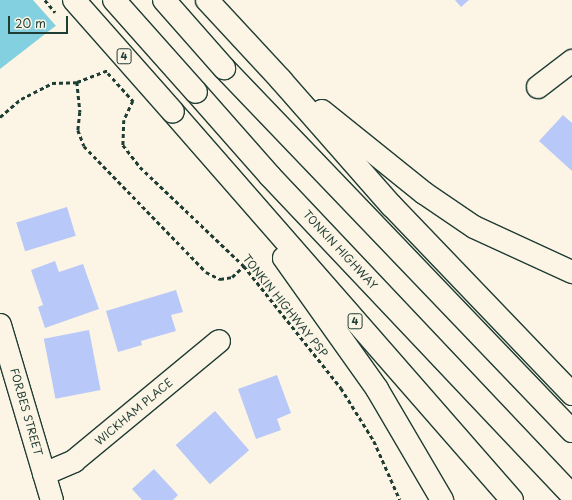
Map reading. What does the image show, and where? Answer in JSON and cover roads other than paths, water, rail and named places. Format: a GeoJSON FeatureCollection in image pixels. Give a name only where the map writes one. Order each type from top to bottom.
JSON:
{"type":"FeatureCollection","features":[{"type":"Feature","properties":{"kind":"main road","name":"4"},"geometry":{"type":"LineString","coordinates":[[74,0],[200,141],[512,500]]}},
{"type":"Feature","properties":{"kind":"main road","name":"TONKIN HIGHWAY"},"geometry":{"type":"LineString","coordinates":[[114,0],[276,182],[572,495]]}},
{"type":"Feature","properties":{"kind":"main road"},"geometry":{"type":"LineString","coordinates":[[164,0],[224,68],[572,431]]}},
{"type":"Feature","properties":{"kind":"main road"},"geometry":{"type":"LineString","coordinates":[[207,0],[281,80],[391,205],[572,394]]}},
{"type":"Feature","properties":{"kind":"main road"},"geometry":{"type":"LineString","coordinates":[[538,87],[572,61]]}},
{"type":"Feature","properties":{"kind":"main road"},"geometry":{"type":"LineString","coordinates":[[281,80],[424,193],[474,227],[572,272]]}},
{"type":"Feature","properties":{"kind":"main road"},"geometry":{"type":"LineString","coordinates":[[200,141],[377,389],[442,500]]}},
{"type":"Feature","properties":{"kind":"main road","name":"FORBES STREET"},"geometry":{"type":"LineString","coordinates":[[0,325],[52,500]]}},
{"type":"Feature","properties":{"kind":"main road","name":"WICKHAM PLACE"},"geometry":{"type":"LineString","coordinates":[[44,474],[74,461],[219,341]]}},
{"type":"Feature","properties":{"kind":"water"},"geometry":{"type":"Polygon","coordinates":[[[0,0],[89,0],[0,69],[0,0]]]}}]}
